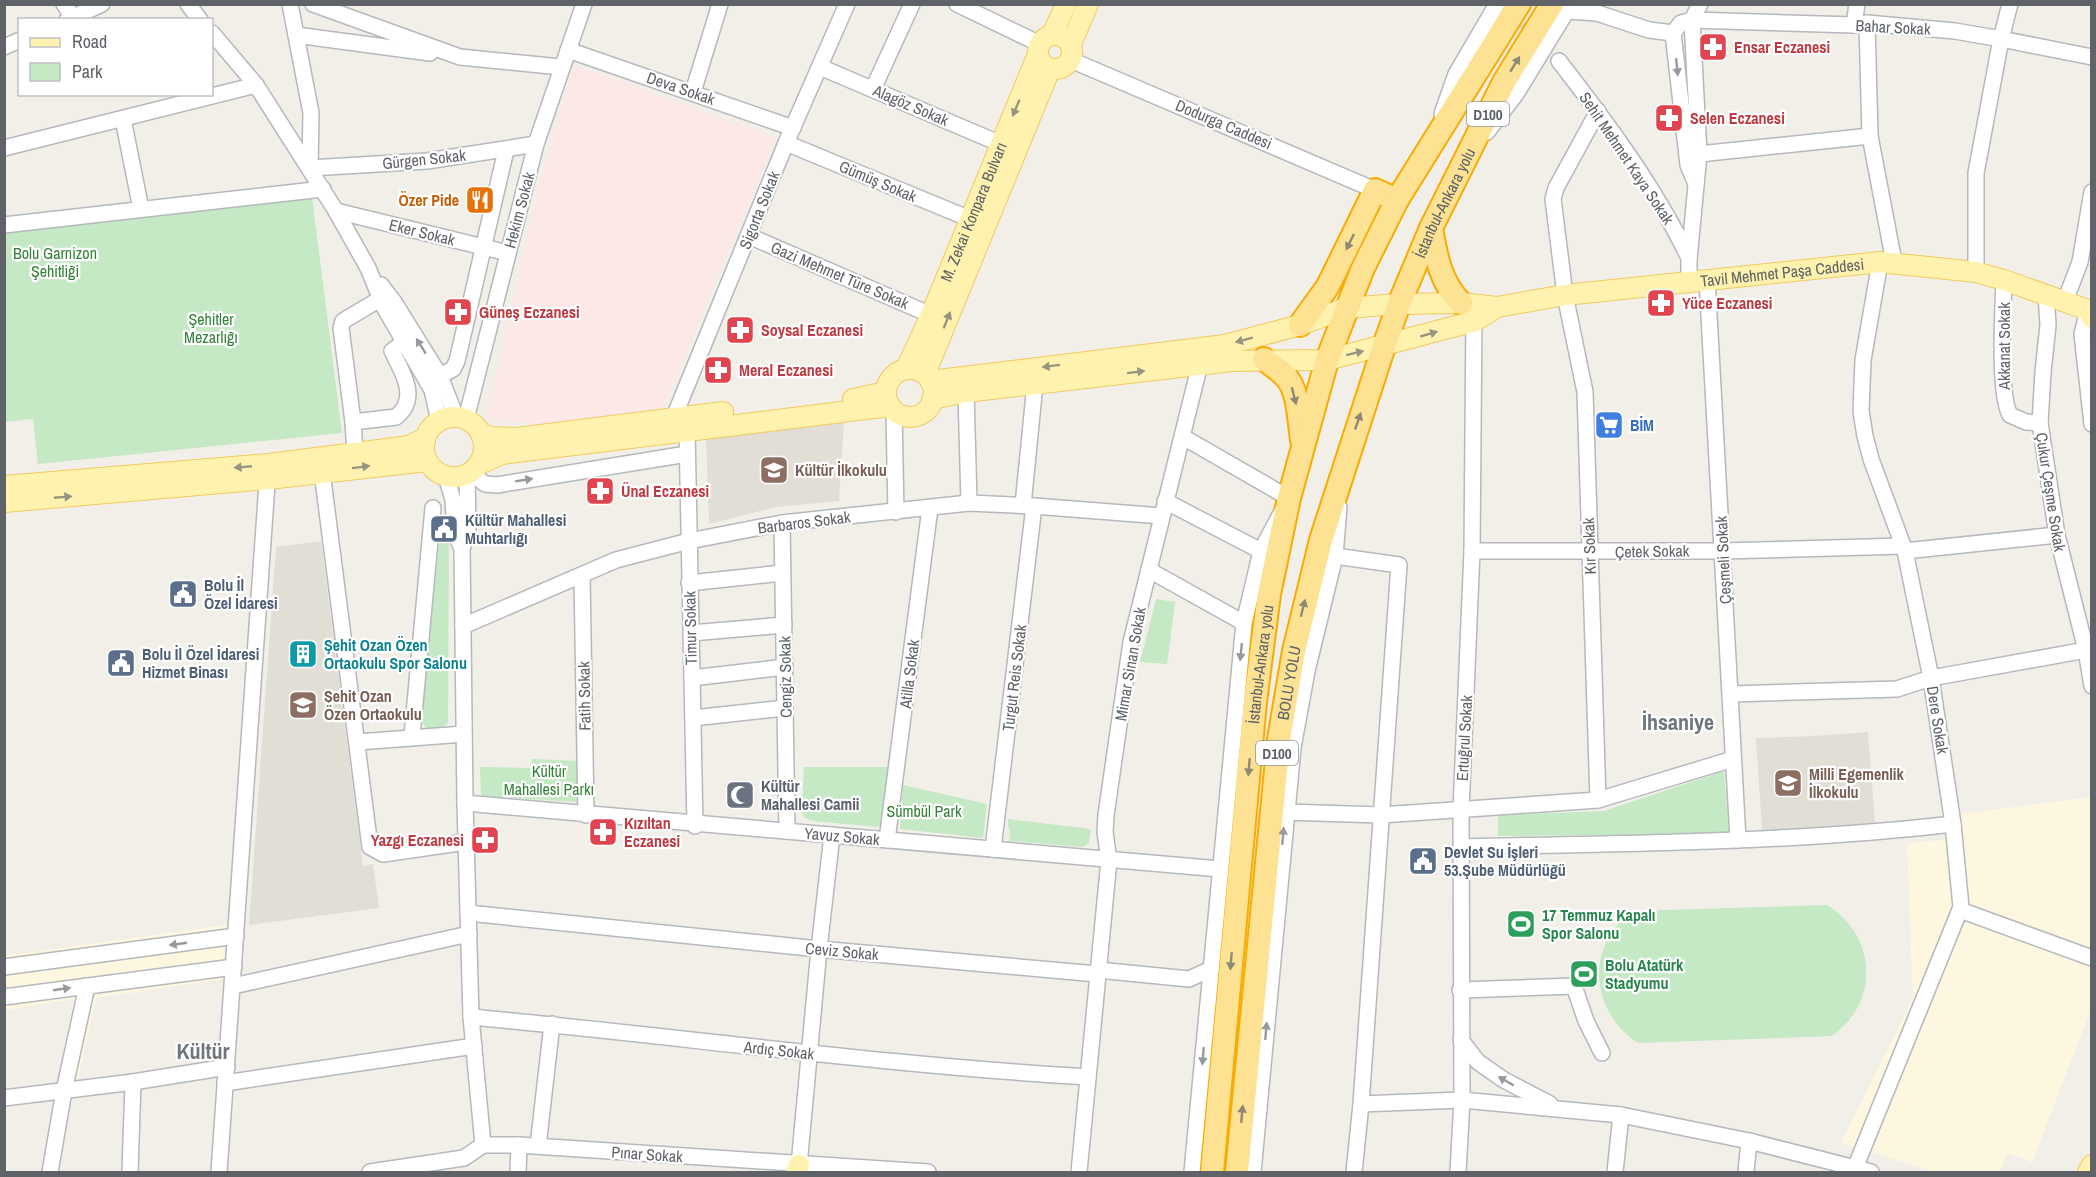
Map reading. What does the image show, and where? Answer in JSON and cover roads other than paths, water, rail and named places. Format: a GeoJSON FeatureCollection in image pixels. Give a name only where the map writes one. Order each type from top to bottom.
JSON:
{"type":"FeatureCollection","features":[{"type":"Feature","properties":{"kind":"highway","name":"D100"},"geometry":{"type":"LineString","coordinates":[[1346,308],[1397,200],[1519,4]]}},
{"type":"Feature","properties":{"kind":"highway","name":"İstanbul-Ankara yolu"},"geometry":{"type":"LineString","coordinates":[[1384,346],[1431,228],[1504,82],[1564,7]]}},
{"type":"Feature","properties":{"kind":"highway"},"geometry":{"type":"LineString","coordinates":[[1300,325],[1328,286],[1376,190],[1397,200]]}},
{"type":"Feature","properties":{"kind":"highway"},"geometry":{"type":"LineString","coordinates":[[1431,228],[1441,274],[1450,290],[1470,309]]}},
{"type":"Feature","properties":{"kind":"highway","name":"İstanbul-Ankara yolu"},"geometry":{"type":"LineString","coordinates":[[1212,1173],[1255,702],[1269,594],[1289,498],[1303,445],[1327,360],[1346,308]]}},
{"type":"Feature","properties":{"kind":"highway","name":"BOLU YOLU"},"geometry":{"type":"LineString","coordinates":[[1237,1173],[1270,812],[1284,700],[1321,540],[1384,346]]}},
{"type":"Feature","properties":{"kind":"highway"},"geometry":{"type":"LineString","coordinates":[[1264,359],[1290,383],[1294,392],[1303,445]]}},
{"type":"Feature","properties":{"kind":"main road","name":"M. Zekai Konpara Bulvarı"},"geometry":{"type":"LineString","coordinates":[[923,381],[931,315],[1001,144],[1066,4]]}},
{"type":"Feature","properties":{"kind":"main road"},"geometry":{"type":"LineString","coordinates":[[1071,52],[1064,37],[1045,51],[1061,69],[1071,52],[1088,4]]}},
{"type":"Feature","properties":{"kind":"main road","name":"M. Zekai Konpara Bulvarı"},"geometry":{"type":"LineString","coordinates":[[923,381],[1045,51]]}},
{"type":"Feature","properties":{"kind":"main road","name":"Tavil Mehmet Paşa Caddesi"},"geometry":{"type":"LineString","coordinates":[[1470,309],[1497,308],[1565,295],[1698,280],[1887,262],[1976,272],[2065,301],[2090,314]]}},
{"type":"Feature","properties":{"kind":"main road"},"geometry":{"type":"LineString","coordinates":[[923,381],[1225,345],[1300,325],[1346,308],[1399,304],[1470,309]]}},
{"type":"Feature","properties":{"kind":"main road"},"geometry":{"type":"LineString","coordinates":[[923,381],[929,406],[916,416],[901,415],[890,403],[892,377],[923,381],[966,392],[1200,364],[1264,359],[1327,360],[1384,346],[1470,309]]}},
{"type":"Feature","properties":{"kind":"main road"},"geometry":{"type":"LineString","coordinates":[[481,434],[492,437],[518,438],[890,403]]}},
{"type":"Feature","properties":{"kind":"main road"},"geometry":{"type":"LineString","coordinates":[[472,470],[484,449],[481,434],[477,428],[454,419],[428,431],[424,446],[427,461],[432,468],[446,476],[460,477],[502,454],[681,424]]}},
{"type":"Feature","properties":{"kind":"main road"},"geometry":{"type":"LineString","coordinates":[[4,502],[268,472],[355,453],[411,445],[425,438]]}},
{"type":"Feature","properties":{"kind":"main road"},"geometry":{"type":"LineString","coordinates":[[4,486],[268,472],[322,472],[427,461]]}},
{"type":"Feature","properties":{"kind":"main road"},"geometry":{"type":"LineString","coordinates":[[2088,1173],[2091,1165]]}},
{"type":"Feature","properties":{"kind":"street"},"geometry":{"type":"LineString","coordinates":[[68,14],[102,4]]}},
{"type":"Feature","properties":{"kind":"street"},"geometry":{"type":"LineString","coordinates":[[188,4],[198,18]]}},
{"type":"Feature","properties":{"kind":"street"},"geometry":{"type":"LineString","coordinates":[[290,4],[311,113],[310,168]]}},
{"type":"Feature","properties":{"kind":"street"},"geometry":{"type":"LineString","coordinates":[[313,4],[460,57]]}},
{"type":"Feature","properties":{"kind":"street","name":"Hekim Sokak"},"geometry":{"type":"LineString","coordinates":[[454,419],[485,343],[536,144],[584,4]]}},
{"type":"Feature","properties":{"kind":"street"},"geometry":{"type":"LineString","coordinates":[[693,92],[720,4]]}},
{"type":"Feature","properties":{"kind":"street","name":"Sigorta Sokak"},"geometry":{"type":"LineString","coordinates":[[681,424],[748,236],[847,4]]}},
{"type":"Feature","properties":{"kind":"street"},"geometry":{"type":"LineString","coordinates":[[873,89],[912,4]]}},
{"type":"Feature","properties":{"kind":"street"},"geometry":{"type":"LineString","coordinates":[[957,4],[1045,51]]}},
{"type":"Feature","properties":{"kind":"street"},"geometry":{"type":"LineString","coordinates":[[1433,140],[1456,74],[1497,4]]}},
{"type":"Feature","properties":{"kind":"street"},"geometry":{"type":"LineString","coordinates":[[1698,280],[1689,259],[1699,154],[1692,20],[1700,4]]}},
{"type":"Feature","properties":{"kind":"street"},"geometry":{"type":"LineString","coordinates":[[1857,4],[1870,136],[1887,262]]}},
{"type":"Feature","properties":{"kind":"street"},"geometry":{"type":"LineString","coordinates":[[1976,272],[1976,173],[2001,39],[2010,4]]}},
{"type":"Feature","properties":{"kind":"street"},"geometry":{"type":"LineString","coordinates":[[1564,7],[1597,13],[1649,30],[1673,33]]}},
{"type":"Feature","properties":{"kind":"street"},"geometry":{"type":"LineString","coordinates":[[1692,20],[1681,23],[1673,33],[1688,165],[1696,184]]}},
{"type":"Feature","properties":{"kind":"street","name":"Bahar Sokak"},"geometry":{"type":"LineString","coordinates":[[1692,20],[1860,23],[1955,31],[2091,57]]}},
{"type":"Feature","properties":{"kind":"street"},"geometry":{"type":"LineString","coordinates":[[213,34],[256,85],[323,189],[368,268],[394,302],[440,376],[454,419]]}},
{"type":"Feature","properties":{"kind":"street"},"geometry":{"type":"LineString","coordinates":[[296,35],[460,57],[561,67]]}},
{"type":"Feature","properties":{"kind":"street","name":"Deva Sokak"},"geometry":{"type":"LineString","coordinates":[[568,50],[793,128]]}},
{"type":"Feature","properties":{"kind":"street","name":"Dodurga Caddesi"},"geometry":{"type":"LineString","coordinates":[[1071,52],[1376,190]]}},
{"type":"Feature","properties":{"kind":"street","name":"Sehit Mehmet Kaya Sokak"},"geometry":{"type":"LineString","coordinates":[[1559,61],[1598,111],[1674,227],[1689,259]]}},
{"type":"Feature","properties":{"kind":"street","name":"Alagöz Sokak"},"geometry":{"type":"LineString","coordinates":[[820,67],[1001,144]]}},
{"type":"Feature","properties":{"kind":"street"},"geometry":{"type":"LineString","coordinates":[[4,148],[256,85]]}},
{"type":"Feature","properties":{"kind":"street","name":"Kır Sokak"},"geometry":{"type":"LineString","coordinates":[[1598,111],[1556,188],[1553,199],[1565,295],[1585,392],[1598,800]]}},
{"type":"Feature","properties":{"kind":"street"},"geometry":{"type":"LineString","coordinates":[[123,119],[141,209]]}},
{"type":"Feature","properties":{"kind":"street"},"geometry":{"type":"LineString","coordinates":[[1699,154],[1870,136]]}},
{"type":"Feature","properties":{"kind":"street","name":"Gümüş Sokak"},"geometry":{"type":"LineString","coordinates":[[786,143],[970,219]]}},
{"type":"Feature","properties":{"kind":"street","name":"Gürgen Sokak"},"geometry":{"type":"LineString","coordinates":[[310,168],[427,161],[536,144]]}},
{"type":"Feature","properties":{"kind":"street"},"geometry":{"type":"LineString","coordinates":[[440,376],[453,369],[457,361],[506,150]]}},
{"type":"Feature","properties":{"kind":"street"},"geometry":{"type":"LineString","coordinates":[[4,225],[323,189]]}},
{"type":"Feature","properties":{"kind":"street"},"geometry":{"type":"LineString","coordinates":[[2065,301],[2080,262],[2091,192]]}},
{"type":"Feature","properties":{"kind":"street","name":"Eker Sokak"},"geometry":{"type":"LineString","coordinates":[[336,212],[508,253]]}},
{"type":"Feature","properties":{"kind":"street"},"geometry":{"type":"LineString","coordinates":[[1674,227],[1693,215]]}},
{"type":"Feature","properties":{"kind":"street","name":"Gazi Mehmet Türe Sokak"},"geometry":{"type":"LineString","coordinates":[[748,236],[931,315]]}},
{"type":"Feature","properties":{"kind":"street","name":"Dere Sokak"},"geometry":{"type":"LineString","coordinates":[[1863,1171],[1960,910],[1953,824],[1931,678],[1904,549],[1871,459],[1864,436],[1861,411],[1863,360],[1887,262]]}},
{"type":"Feature","properties":{"kind":"street"},"geometry":{"type":"LineString","coordinates":[[368,268],[380,299],[404,342],[432,390],[454,419]]}},
{"type":"Feature","properties":{"kind":"street","name":"Çeşmeli Sokak"},"geometry":{"type":"LineString","coordinates":[[1698,280],[1723,551],[1738,840]]}},
{"type":"Feature","properties":{"kind":"street","name":"Akkanat Sokak"},"geometry":{"type":"LineString","coordinates":[[2004,280],[2002,314],[2004,401],[2010,415],[2026,422],[2040,423]]}},
{"type":"Feature","properties":{"kind":"street","name":"Çukur Çeşme Sokak"},"geometry":{"type":"LineString","coordinates":[[2046,295],[2048,325],[2040,423],[2056,535],[2085,624],[2091,686]]}},
{"type":"Feature","properties":{"kind":"street"},"geometry":{"type":"LineString","coordinates":[[355,453],[341,328],[343,321],[380,299]]}},
{"type":"Feature","properties":{"kind":"street","name":"Ertuğrul Sokak"},"geometry":{"type":"LineString","coordinates":[[1458,1173],[1462,1100],[1461,810],[1472,551],[1470,309]]}},
{"type":"Feature","properties":{"kind":"street"},"geometry":{"type":"LineString","coordinates":[[2090,314],[2082,334],[2091,424]]}},
{"type":"Feature","properties":{"kind":"street"},"geometry":{"type":"LineString","coordinates":[[463,337],[485,343]]}},
{"type":"Feature","properties":{"kind":"street"},"geometry":{"type":"LineString","coordinates":[[353,422],[396,417],[407,405],[409,396],[407,382],[392,351],[404,342]]}},
{"type":"Feature","properties":{"kind":"street","name":"Mimar Sinan Sokak"},"geometry":{"type":"LineString","coordinates":[[1079,1173],[1109,860],[1105,832],[1106,815],[1131,642],[1200,364]]}},
{"type":"Feature","properties":{"kind":"street","name":"Turgut Reis Sokak"},"geometry":{"type":"LineString","coordinates":[[993,849],[1029,505],[1035,384]]}},
{"type":"Feature","properties":{"kind":"street"},"geometry":{"type":"LineString","coordinates":[[966,392],[969,503]]}},
{"type":"Feature","properties":{"kind":"street"},"geometry":{"type":"LineString","coordinates":[[890,403],[896,512]]}},
{"type":"Feature","properties":{"kind":"street","name":"Timur Sokak"},"geometry":{"type":"LineString","coordinates":[[681,424],[687,454],[695,826]]}},
{"type":"Feature","properties":{"kind":"street"},"geometry":{"type":"LineString","coordinates":[[1182,437],[1289,498],[1261,551],[1244,623],[1191,1173]]}},
{"type":"Feature","properties":{"kind":"street"},"geometry":{"type":"LineString","coordinates":[[472,470],[485,484],[497,485],[687,454]]}},
{"type":"Feature","properties":{"kind":"street"},"geometry":{"type":"LineString","coordinates":[[370,1173],[462,1165],[483,1145],[471,1017],[465,803],[462,549],[468,531],[472,470]]}},
{"type":"Feature","properties":{"kind":"street"},"geometry":{"type":"LineString","coordinates":[[219,1173],[268,472]]}},
{"type":"Feature","properties":{"kind":"street"},"geometry":{"type":"LineString","coordinates":[[322,472],[370,847],[383,854],[466,842]]}},
{"type":"Feature","properties":{"kind":"street"},"geometry":{"type":"LineString","coordinates":[[1253,1173],[1286,812],[1300,702],[1335,556],[1341,474]]}},
{"type":"Feature","properties":{"kind":"street"},"geometry":{"type":"LineString","coordinates":[[446,476],[453,500],[456,533],[462,549]]}},
{"type":"Feature","properties":{"kind":"street","name":"Barbaros Sokak"},"geometry":{"type":"LineString","coordinates":[[463,626],[616,560],[689,541],[782,523],[969,503],[1164,508]]}},
{"type":"Feature","properties":{"kind":"street"},"geometry":{"type":"LineString","coordinates":[[412,736],[433,508]]}},
{"type":"Feature","properties":{"kind":"street","name":"Atilla Sokak"},"geometry":{"type":"LineString","coordinates":[[887,840],[930,508]]}},
{"type":"Feature","properties":{"kind":"street"},"geometry":{"type":"LineString","coordinates":[[1164,508],[1261,551]]}},
{"type":"Feature","properties":{"kind":"street","name":"Cengiz Sokak"},"geometry":{"type":"LineString","coordinates":[[782,523],[787,831]]}},
{"type":"Feature","properties":{"kind":"street","name":"Çetek Sokak"},"geometry":{"type":"LineString","coordinates":[[1472,551],[1904,549],[2056,535]]}},
{"type":"Feature","properties":{"kind":"street"},"geometry":{"type":"LineString","coordinates":[[1335,556],[1399,565],[1361,1104],[1354,1173]]}},
{"type":"Feature","properties":{"kind":"street"},"geometry":{"type":"LineString","coordinates":[[1149,570],[1244,623]]}},
{"type":"Feature","properties":{"kind":"street"},"geometry":{"type":"LineString","coordinates":[[689,583],[782,573]]}},
{"type":"Feature","properties":{"kind":"street","name":"Fatih Sokak"},"geometry":{"type":"LineString","coordinates":[[582,576],[586,815]]}},
{"type":"Feature","properties":{"kind":"street"},"geometry":{"type":"LineString","coordinates":[[691,633],[784,625]]}},
{"type":"Feature","properties":{"kind":"street"},"geometry":{"type":"LineString","coordinates":[[1731,694],[1897,689],[1931,678],[2086,650]]}},
{"type":"Feature","properties":{"kind":"street"},"geometry":{"type":"LineString","coordinates":[[692,678],[785,667]]}},
{"type":"Feature","properties":{"kind":"street"},"geometry":{"type":"LineString","coordinates":[[693,718],[785,708]]}},
{"type":"Feature","properties":{"kind":"street"},"geometry":{"type":"LineString","coordinates":[[358,742],[412,736],[464,734]]}},
{"type":"Feature","properties":{"kind":"street"},"geometry":{"type":"LineString","coordinates":[[1286,812],[1381,815],[1598,800],[1733,759]]}},
{"type":"Feature","properties":{"kind":"street","name":"Yavuz Sokak"},"geometry":{"type":"LineString","coordinates":[[465,803],[695,826],[787,831],[1220,869]]}},
{"type":"Feature","properties":{"kind":"street"},"geometry":{"type":"LineString","coordinates":[[1461,847],[1738,840],[1878,833],[1953,824]]}},
{"type":"Feature","properties":{"kind":"street"},"geometry":{"type":"LineString","coordinates":[[797,1169],[832,835]]}},
{"type":"Feature","properties":{"kind":"street"},"geometry":{"type":"LineString","coordinates":[[1960,910],[2091,958]]}},
{"type":"Feature","properties":{"kind":"street","name":"Ceviz Sokak"},"geometry":{"type":"LineString","coordinates":[[468,913],[819,949],[1189,979],[1211,969]]}},
{"type":"Feature","properties":{"kind":"street"},"geometry":{"type":"LineString","coordinates":[[233,986],[469,934]]}},
{"type":"Feature","properties":{"kind":"street"},"geometry":{"type":"LineString","coordinates":[[4,967],[236,936]]}},
{"type":"Feature","properties":{"kind":"street"},"geometry":{"type":"LineString","coordinates":[[4,998],[234,967]]}},
{"type":"Feature","properties":{"kind":"street"},"geometry":{"type":"LineString","coordinates":[[50,1173],[64,1091],[87,986]]}},
{"type":"Feature","properties":{"kind":"street"},"geometry":{"type":"LineString","coordinates":[[1460,990],[1574,986],[1586,1021],[1602,1053]]}},
{"type":"Feature","properties":{"kind":"street","name":"Ardıç Sokak"},"geometry":{"type":"LineString","coordinates":[[471,1017],[552,1024],[809,1054],[989,1071],[1088,1077]]}},
{"type":"Feature","properties":{"kind":"street"},"geometry":{"type":"LineString","coordinates":[[537,1146],[552,1024]]}},
{"type":"Feature","properties":{"kind":"street"},"geometry":{"type":"LineString","coordinates":[[1461,1040],[1478,1062],[1504,1080],[1558,1108]]}},
{"type":"Feature","properties":{"kind":"street"},"geometry":{"type":"LineString","coordinates":[[225,1083],[474,1046]]}},
{"type":"Feature","properties":{"kind":"street"},"geometry":{"type":"LineString","coordinates":[[4,1098],[133,1082],[227,1067]]}},
{"type":"Feature","properties":{"kind":"street"},"geometry":{"type":"LineString","coordinates":[[130,1173],[133,1082]]}},
{"type":"Feature","properties":{"kind":"street"},"geometry":{"type":"LineString","coordinates":[[1361,1104],[1462,1100],[1621,1115],[1749,1141],[1863,1171]]}},
{"type":"Feature","properties":{"kind":"street"},"geometry":{"type":"LineString","coordinates":[[1615,1173],[1621,1115]]}},
{"type":"Feature","properties":{"kind":"street"},"geometry":{"type":"LineString","coordinates":[[1746,1173],[1749,1141]]}},
{"type":"Feature","properties":{"kind":"street","name":"Pınar Sokak"},"geometry":{"type":"LineString","coordinates":[[483,1145],[537,1146],[797,1169],[928,1173]]}},
{"type":"Feature","properties":{"kind":"street"},"geometry":{"type":"LineString","coordinates":[[518,1173],[519,1145]]}},
{"type":"Feature","properties":{"kind":"tunnel"},"geometry":{"type":"LineString","coordinates":[[1511,4],[1559,61]]}},
{"type":"Feature","properties":{"kind":"place","name":"Ensar Eczanesi"},"geometry":{"type":"Point","coordinates":[1713,47]}},
{"type":"Feature","properties":{"kind":"place","name":"Selen Eczanesi"},"geometry":{"type":"Point","coordinates":[1669,118]}},
{"type":"Feature","properties":{"kind":"place","name":"Özer Pide"},"geometry":{"type":"Point","coordinates":[480,200]}},
{"type":"Feature","properties":{"kind":"place","name":"Yüce Eczanesi"},"geometry":{"type":"Point","coordinates":[1661,303]}},
{"type":"Feature","properties":{"kind":"place","name":"Güneş Eczanesi"},"geometry":{"type":"Point","coordinates":[458,312]}},
{"type":"Feature","properties":{"kind":"place","name":"Soysal Eczanesi"},"geometry":{"type":"Point","coordinates":[740,330]}},
{"type":"Feature","properties":{"kind":"place","name":"Meral Eczanesi"},"geometry":{"type":"Point","coordinates":[718,370]}},
{"type":"Feature","properties":{"kind":"place","name":"BİM"},"geometry":{"type":"Point","coordinates":[1609,425]}},
{"type":"Feature","properties":{"kind":"place","name":"Kültür İlkokulu"},"geometry":{"type":"Point","coordinates":[774,470]}},
{"type":"Feature","properties":{"kind":"place","name":"Ünal Eczanesi"},"geometry":{"type":"Point","coordinates":[600,491]}},
{"type":"Feature","properties":{"kind":"place","name":"Kültür Mahallesi Muhtarlığı"},"geometry":{"type":"Point","coordinates":[444,529]}},
{"type":"Feature","properties":{"kind":"place","name":"Bolu İl Özel İdaresi"},"geometry":{"type":"Point","coordinates":[183,594]}},
{"type":"Feature","properties":{"kind":"place","name":"Şehit Ozan Özen Ortaokulu Spor Salonu"},"geometry":{"type":"Point","coordinates":[303,654]}},
{"type":"Feature","properties":{"kind":"place","name":"Bolu İl Özel İdaresi Hizmet Binası"},"geometry":{"type":"Point","coordinates":[121,663]}},
{"type":"Feature","properties":{"kind":"place","name":"Şehit Ozan Özen Ortaokulu"},"geometry":{"type":"Point","coordinates":[303,705]}},
{"type":"Feature","properties":{"kind":"place","name":"Milli Egemenlik İlkokulu"},"geometry":{"type":"Point","coordinates":[1788,783]}},
{"type":"Feature","properties":{"kind":"place","name":"Kültür Mahallesi Camii"},"geometry":{"type":"Point","coordinates":[740,795]}},
{"type":"Feature","properties":{"kind":"place","name":"Kızıltan Eczanesi"},"geometry":{"type":"Point","coordinates":[603,832]}},
{"type":"Feature","properties":{"kind":"place","name":"Yazgı Eczanesi"},"geometry":{"type":"Point","coordinates":[485,840]}},
{"type":"Feature","properties":{"kind":"place","name":"Devlet Su İşleri 53.Şube Müdürlüğü"},"geometry":{"type":"Point","coordinates":[1423,861]}},
{"type":"Feature","properties":{"kind":"place","name":"17 Temmuz Kapalı Spor Salonu"},"geometry":{"type":"Point","coordinates":[1521,924]}},
{"type":"Feature","properties":{"kind":"place","name":"Bolu Atatürk Stadyumu"},"geometry":{"type":"Point","coordinates":[1584,974]}},
{"type":"Feature","properties":{"kind":"district","name":"İhsaniye"},"geometry":{"type":"Point","coordinates":[1678,722]}},
{"type":"Feature","properties":{"kind":"district","name":"Kültür"},"geometry":{"type":"Point","coordinates":[203,1051]}},
{"type":"Feature","properties":{"kind":"park label","name":"Bolu Garnizon Şehitliği"},"geometry":{"type":"Point","coordinates":[55,262]}},
{"type":"Feature","properties":{"kind":"park label","name":"Şehitler Mezarlığı"},"geometry":{"type":"Point","coordinates":[211,328]}},
{"type":"Feature","properties":{"kind":"park label","name":"Kültür Mahallesi Parkı"},"geometry":{"type":"Point","coordinates":[549,780]}},
{"type":"Feature","properties":{"kind":"park label","name":"Sümbül Park"},"geometry":{"type":"Point","coordinates":[924,811]}}]}
